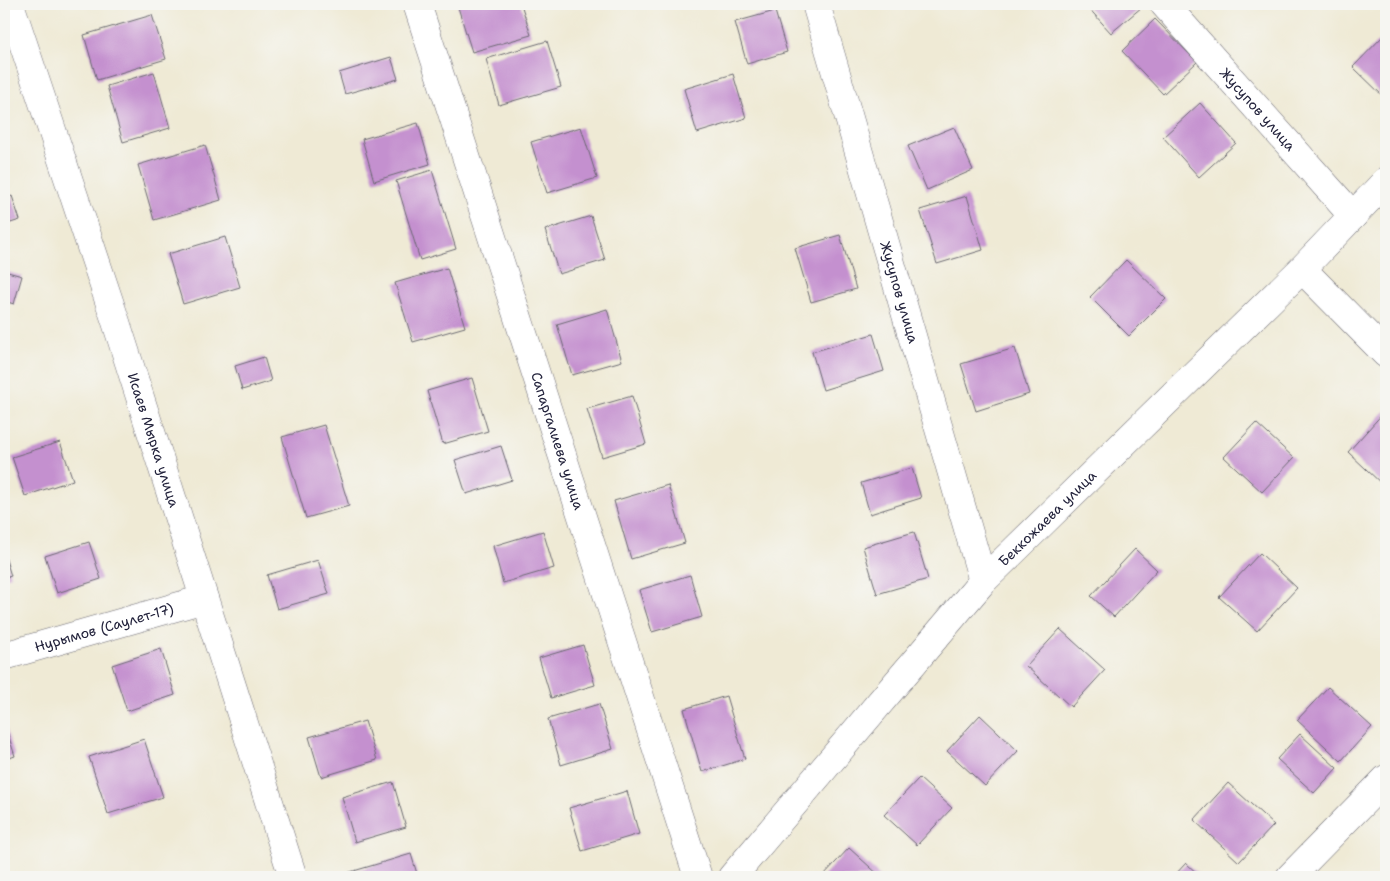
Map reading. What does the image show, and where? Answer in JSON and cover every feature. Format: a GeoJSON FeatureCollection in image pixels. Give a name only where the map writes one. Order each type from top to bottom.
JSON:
{"type":"FeatureCollection","features":[{"type":"Feature","properties":{"kind":"street","name":"Исаев Мырка улица"},"geometry":{"type":"LineString","coordinates":[[10,4],[116,322],[293,877]]}},
{"type":"Feature","properties":{"kind":"street","name":"Сапаргалиева улица"},"geometry":{"type":"LineString","coordinates":[[418,4],[698,877]]}},
{"type":"Feature","properties":{"kind":"street","name":"Жусупов улица"},"geometry":{"type":"LineString","coordinates":[[816,4],[983,581]]}},
{"type":"Feature","properties":{"kind":"street","name":"Жусупов улица"},"geometry":{"type":"LineString","coordinates":[[1164,4],[1353,216]]}},
{"type":"Feature","properties":{"kind":"street","name":"Беккожаева улица"},"geometry":{"type":"LineString","coordinates":[[732,877],[983,581],[1302,269],[1386,181]]}},
{"type":"Feature","properties":{"kind":"street"},"geometry":{"type":"LineString","coordinates":[[1302,269],[1386,354]]}},
{"type":"Feature","properties":{"kind":"street","name":"Нурымов (Саулет-17)"},"geometry":{"type":"LineString","coordinates":[[4,656],[204,598]]}},
{"type":"Feature","properties":{"kind":"street"},"geometry":{"type":"LineString","coordinates":[[1290,877],[1386,779]]}},
{"type":"Feature","properties":{"kind":"building"},"geometry":{"type":"Polygon","coordinates":[[[457,4],[521,4],[531,35],[472,52],[457,4]]]}},
{"type":"Feature","properties":{"kind":"building"},"geometry":{"type":"Polygon","coordinates":[[[1085,4],[1139,4],[1142,7],[1111,33],[1085,4]]]}},
{"type":"Feature","properties":{"kind":"building"},"geometry":{"type":"Polygon","coordinates":[[[775,11],[787,52],[747,64],[735,22],[775,11]]]}},
{"type":"Feature","properties":{"kind":"building"},"geometry":{"type":"Polygon","coordinates":[[[152,15],[166,59],[97,80],[84,35],[152,15]]]}},
{"type":"Feature","properties":{"kind":"building"},"geometry":{"type":"Polygon","coordinates":[[[1155,19],[1197,62],[1163,94],[1122,51],[1155,19]]]}},
{"type":"Feature","properties":{"kind":"building"},"geometry":{"type":"Polygon","coordinates":[[[1386,33],[1386,99],[1353,67],[1386,33]]]}},
{"type":"Feature","properties":{"kind":"building"},"geometry":{"type":"Polygon","coordinates":[[[547,41],[561,87],[499,105],[486,59],[547,41]]]}},
{"type":"Feature","properties":{"kind":"building"},"geometry":{"type":"Polygon","coordinates":[[[391,57],[398,79],[345,94],[339,73],[391,57]]]}},
{"type":"Feature","properties":{"kind":"building"},"geometry":{"type":"Polygon","coordinates":[[[154,72],[170,128],[123,142],[107,86],[154,72]]]}},
{"type":"Feature","properties":{"kind":"building"},"geometry":{"type":"Polygon","coordinates":[[[733,74],[746,118],[697,133],[684,89],[733,74]]]}},
{"type":"Feature","properties":{"kind":"building"},"geometry":{"type":"Polygon","coordinates":[[[1200,103],[1236,143],[1199,177],[1163,137],[1200,103]]]}},
{"type":"Feature","properties":{"kind":"building"},"geometry":{"type":"Polygon","coordinates":[[[418,123],[430,164],[374,181],[362,139],[418,123]]]}},
{"type":"Feature","properties":{"kind":"building"},"geometry":{"type":"Polygon","coordinates":[[[581,127],[597,178],[547,193],[531,142],[581,127]]]}},
{"type":"Feature","properties":{"kind":"building"},"geometry":{"type":"Polygon","coordinates":[[[954,127],[973,170],[927,190],[908,146],[954,127]]]}},
{"type":"Feature","properties":{"kind":"building"},"geometry":{"type":"Polygon","coordinates":[[[205,145],[221,200],[154,220],[138,165],[205,145]]]}},
{"type":"Feature","properties":{"kind":"building"},"geometry":{"type":"Polygon","coordinates":[[[432,170],[456,249],[420,260],[396,181],[432,170]]]}},
{"type":"Feature","properties":{"kind":"building"},"geometry":{"type":"Polygon","coordinates":[[[12,196],[20,220],[4,225],[4,199],[12,196]]]}},
{"type":"Feature","properties":{"kind":"building"},"geometry":{"type":"Polygon","coordinates":[[[967,196],[983,250],[937,264],[920,210],[967,196]]]}},
{"type":"Feature","properties":{"kind":"building"},"geometry":{"type":"Polygon","coordinates":[[[591,216],[605,260],[559,274],[545,230],[591,216]]]}},
{"type":"Feature","properties":{"kind":"building"},"geometry":{"type":"Polygon","coordinates":[[[840,235],[856,289],[811,302],[795,248],[840,235]]]}},
{"type":"Feature","properties":{"kind":"building"},"geometry":{"type":"Polygon","coordinates":[[[225,237],[240,287],[183,304],[168,254],[225,237]]]}},
{"type":"Feature","properties":{"kind":"building"},"geometry":{"type":"Polygon","coordinates":[[[1126,260],[1166,299],[1129,336],[1090,297],[1126,260]]]}},
{"type":"Feature","properties":{"kind":"building"},"geometry":{"type":"Polygon","coordinates":[[[447,268],[465,327],[413,342],[395,283],[447,268]]]}},
{"type":"Feature","properties":{"kind":"building"},"geometry":{"type":"Polygon","coordinates":[[[4,271],[22,276],[14,304],[4,301],[4,271]]]}},
{"type":"Feature","properties":{"kind":"building"},"geometry":{"type":"Polygon","coordinates":[[[607,309],[622,361],[572,375],[557,324],[607,309]]]}},
{"type":"Feature","properties":{"kind":"building"},"geometry":{"type":"Polygon","coordinates":[[[873,334],[884,371],[823,390],[812,352],[873,334]]]}},
{"type":"Feature","properties":{"kind":"building"},"geometry":{"type":"Polygon","coordinates":[[[1015,348],[1029,394],[976,411],[961,364],[1015,348]]]}},
{"type":"Feature","properties":{"kind":"building"},"geometry":{"type":"Polygon","coordinates":[[[264,357],[271,381],[242,390],[235,366],[264,357]]]}},
{"type":"Feature","properties":{"kind":"building"},"geometry":{"type":"Polygon","coordinates":[[[472,378],[488,431],[443,444],[427,391],[472,378]]]}},
{"type":"Feature","properties":{"kind":"building"},"geometry":{"type":"Polygon","coordinates":[[[632,396],[646,444],[602,457],[587,409],[632,396]]]}},
{"type":"Feature","properties":{"kind":"building"},"geometry":{"type":"Polygon","coordinates":[[[1386,410],[1386,483],[1384,486],[1348,452],[1386,410]]]}},
{"type":"Feature","properties":{"kind":"building"},"geometry":{"type":"Polygon","coordinates":[[[1256,423],[1294,458],[1262,492],[1224,457],[1256,423]]]}},
{"type":"Feature","properties":{"kind":"building"},"geometry":{"type":"Polygon","coordinates":[[[324,425],[349,506],[306,518],[282,437],[324,425]]]}},
{"type":"Feature","properties":{"kind":"building"},"geometry":{"type":"Polygon","coordinates":[[[60,442],[73,480],[25,496],[12,457],[60,442]]]}},
{"type":"Feature","properties":{"kind":"building"},"geometry":{"type":"Polygon","coordinates":[[[501,446],[512,480],[466,494],[455,460],[501,446]]]}},
{"type":"Feature","properties":{"kind":"building"},"geometry":{"type":"Polygon","coordinates":[[[912,468],[921,498],[870,514],[861,483],[912,468]]]}},
{"type":"Feature","properties":{"kind":"building"},"geometry":{"type":"Polygon","coordinates":[[[668,485],[685,543],[631,559],[614,501],[668,485]]]}},
{"type":"Feature","properties":{"kind":"building"},"geometry":{"type":"Polygon","coordinates":[[[543,531],[554,568],[503,583],[493,546],[543,531]]]}},
{"type":"Feature","properties":{"kind":"building"},"geometry":{"type":"Polygon","coordinates":[[[914,532],[928,579],[877,594],[863,547],[914,532]]]}},
{"type":"Feature","properties":{"kind":"building"},"geometry":{"type":"Polygon","coordinates":[[[89,542],[101,579],[57,593],[45,556],[89,542]]]}},
{"type":"Feature","properties":{"kind":"building"},"geometry":{"type":"Polygon","coordinates":[[[1135,549],[1157,570],[1114,617],[1091,596],[1135,549]]]}},
{"type":"Feature","properties":{"kind":"building"},"geometry":{"type":"Polygon","coordinates":[[[4,553],[11,576],[4,578],[4,553]]]}},
{"type":"Feature","properties":{"kind":"building"},"geometry":{"type":"Polygon","coordinates":[[[1260,553],[1297,588],[1257,631],[1219,597],[1260,553]]]}},
{"type":"Feature","properties":{"kind":"building"},"geometry":{"type":"Polygon","coordinates":[[[318,560],[329,594],[277,609],[267,575],[318,560]]]}},
{"type":"Feature","properties":{"kind":"building"},"geometry":{"type":"Polygon","coordinates":[[[690,575],[702,617],[652,632],[639,590],[690,575]]]}},
{"type":"Feature","properties":{"kind":"building"},"geometry":{"type":"Polygon","coordinates":[[[1060,629],[1105,670],[1071,707],[1026,666],[1060,629]]]}},
{"type":"Feature","properties":{"kind":"building"},"geometry":{"type":"Polygon","coordinates":[[[583,645],[595,685],[551,698],[539,658],[583,645]]]}},
{"type":"Feature","properties":{"kind":"building"},"geometry":{"type":"Polygon","coordinates":[[[161,649],[175,695],[127,711],[112,665],[161,649]]]}},
{"type":"Feature","properties":{"kind":"building"},"geometry":{"type":"Polygon","coordinates":[[[1328,687],[1372,727],[1341,761],[1297,720],[1328,687]]]}},
{"type":"Feature","properties":{"kind":"building"},"geometry":{"type":"Polygon","coordinates":[[[726,696],[745,759],[702,772],[684,709],[726,696]]]}},
{"type":"Feature","properties":{"kind":"building"},"geometry":{"type":"Polygon","coordinates":[[[599,704],[613,749],[561,765],[548,719],[599,704]]]}},
{"type":"Feature","properties":{"kind":"building"},"geometry":{"type":"Polygon","coordinates":[[[980,715],[1018,751],[985,786],[947,751],[980,715]]]}},
{"type":"Feature","properties":{"kind":"building"},"geometry":{"type":"Polygon","coordinates":[[[365,721],[377,760],[321,777],[309,737],[365,721]]]}},
{"type":"Feature","properties":{"kind":"building"},"geometry":{"type":"Polygon","coordinates":[[[4,722],[15,756],[4,760],[4,722]]]}},
{"type":"Feature","properties":{"kind":"building"},"geometry":{"type":"Polygon","coordinates":[[[1300,734],[1337,768],[1314,793],[1277,759],[1300,734]]]}},
{"type":"Feature","properties":{"kind":"building"},"geometry":{"type":"Polygon","coordinates":[[[144,739],[163,797],[108,814],[89,757],[144,739]]]}},
{"type":"Feature","properties":{"kind":"building"},"geometry":{"type":"Polygon","coordinates":[[[919,778],[952,808],[917,845],[884,815],[919,778]]]}},
{"type":"Feature","properties":{"kind":"building"},"geometry":{"type":"Polygon","coordinates":[[[393,782],[406,827],[355,842],[342,797],[393,782]]]}},
{"type":"Feature","properties":{"kind":"building"},"geometry":{"type":"Polygon","coordinates":[[[1228,783],[1274,825],[1239,862],[1194,820],[1228,783]]]}},
{"type":"Feature","properties":{"kind":"building"},"geometry":{"type":"Polygon","coordinates":[[[627,791],[639,834],[582,851],[569,808],[627,791]]]}},
{"type":"Feature","properties":{"kind":"building"},"geometry":{"type":"Polygon","coordinates":[[[849,848],[881,877],[822,877],[849,848]]]}},
{"type":"Feature","properties":{"kind":"building"},"geometry":{"type":"Polygon","coordinates":[[[411,854],[418,877],[348,877],[347,873],[411,854]]]}},
{"type":"Feature","properties":{"kind":"building"},"geometry":{"type":"Polygon","coordinates":[[[1186,863],[1201,877],[1173,877],[1186,863]]]}}]}
